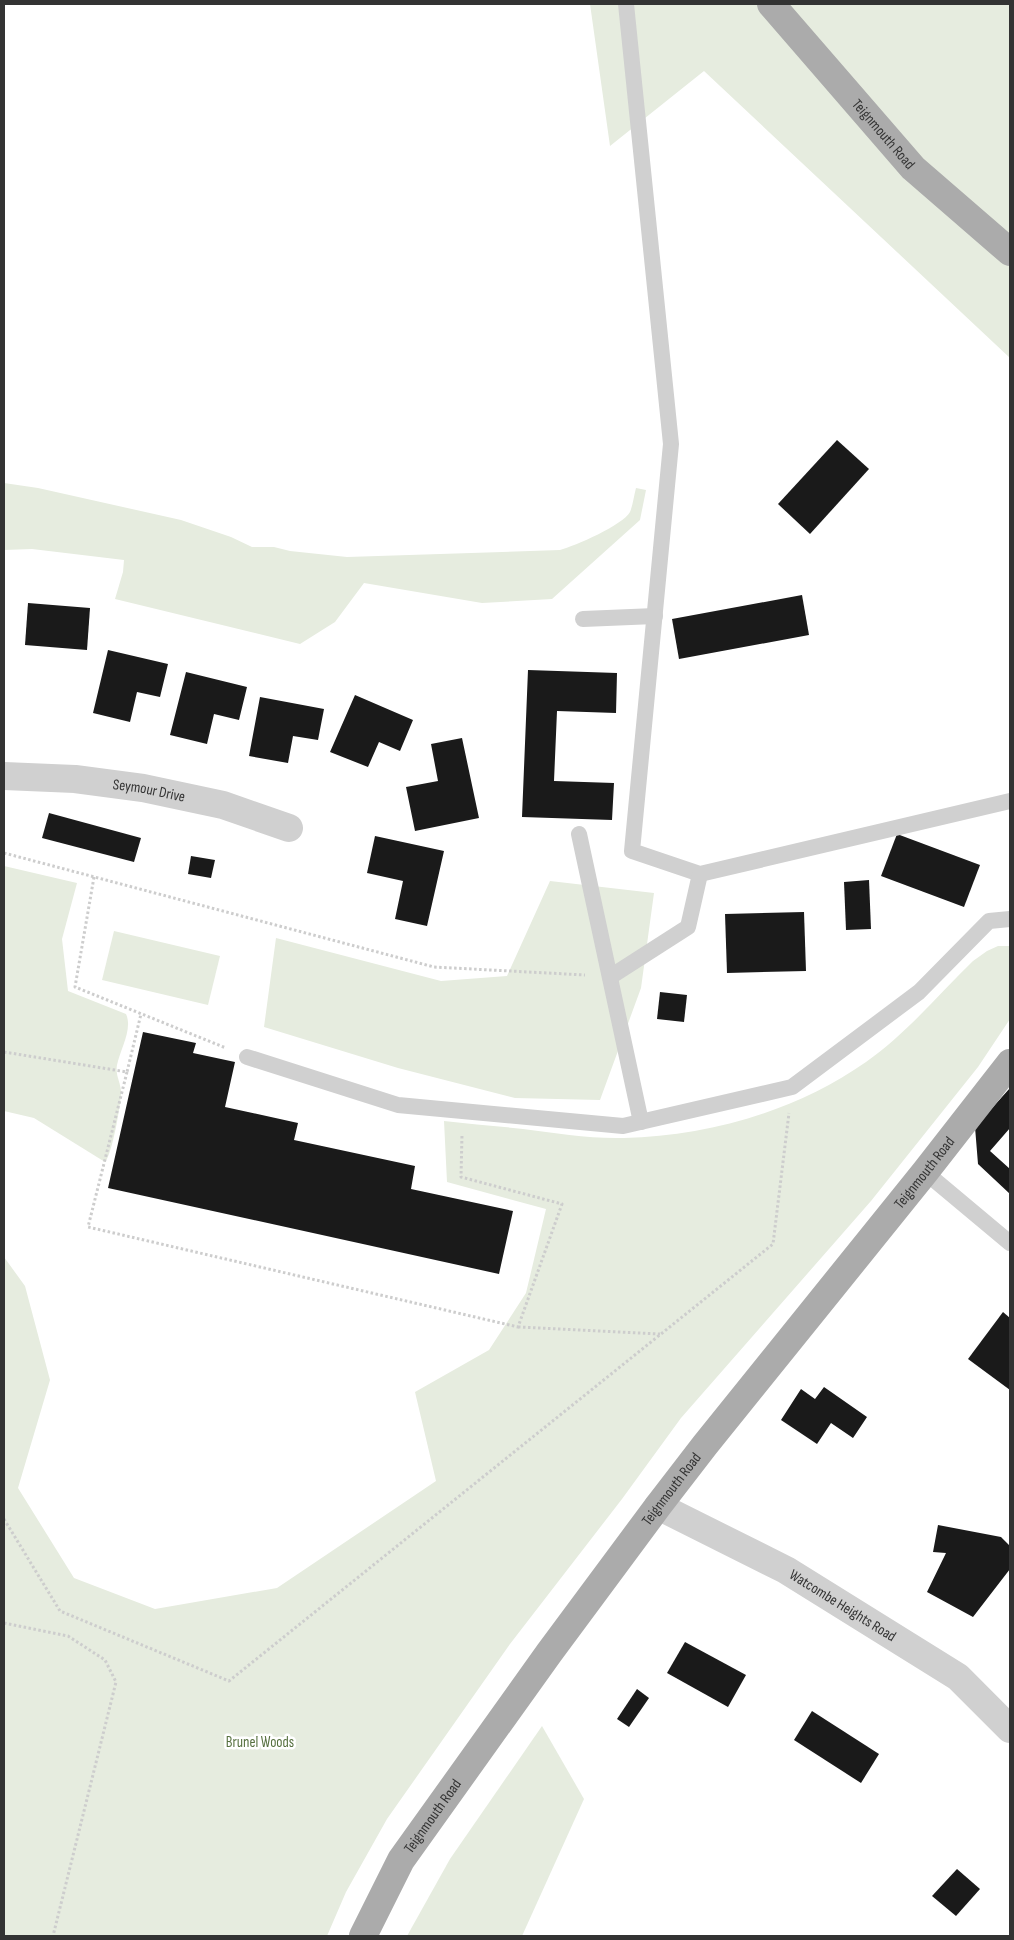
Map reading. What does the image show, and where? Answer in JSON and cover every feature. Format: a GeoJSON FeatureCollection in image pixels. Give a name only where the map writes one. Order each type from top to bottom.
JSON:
{"type":"FeatureCollection","features":[{"type":"Feature","properties":{"kind":"main road","name":"Teignmouth Road"},"geometry":{"type":"LineString","coordinates":[[771,4],[913,168],[1010,252]]}},
{"type":"Feature","properties":{"kind":"main road","name":"Teignmouth Road"},"geometry":{"type":"LineString","coordinates":[[363,1936],[401,1860],[549,1653],[705,1445],[925,1172],[1010,1063]]}},
{"type":"Feature","properties":{"kind":"street","name":"Seymour Drive"},"geometry":{"type":"LineString","coordinates":[[4,776],[75,779],[143,788],[223,805],[289,828]]}},
{"type":"Feature","properties":{"kind":"street","name":"Watcombe Heights Road"},"geometry":{"type":"LineString","coordinates":[[658,1506],[786,1570],[958,1677],[1010,1730]]}},
{"type":"Feature","properties":{"kind":"lane"},"geometry":{"type":"LineString","coordinates":[[626,4],[671,444],[632,850],[700,874],[1010,802]]}},
{"type":"Feature","properties":{"kind":"lane"},"geometry":{"type":"LineString","coordinates":[[583,619],[654,616]]}},
{"type":"Feature","properties":{"kind":"lane"},"geometry":{"type":"LineString","coordinates":[[579,834],[641,1122]]}},
{"type":"Feature","properties":{"kind":"lane"},"geometry":{"type":"LineString","coordinates":[[610,977],[688,928],[700,874]]}},
{"type":"Feature","properties":{"kind":"lane"},"geometry":{"type":"LineString","coordinates":[[247,1057],[398,1105],[624,1126],[792,1087],[919,992],[989,921],[1010,919]]}},
{"type":"Feature","properties":{"kind":"lane"},"geometry":{"type":"LineString","coordinates":[[925,1172],[1010,1243]]}},
{"type":"Feature","properties":{"kind":"path"},"geometry":{"type":"LineString","coordinates":[[4,853],[434,967],[610,977]]}},
{"type":"Feature","properties":{"kind":"path"},"geometry":{"type":"LineString","coordinates":[[94,877],[75,987],[247,1057]]}},
{"type":"Feature","properties":{"kind":"path"},"geometry":{"type":"LineString","coordinates":[[141,1014],[88,1227],[518,1327],[661,1334]]}},
{"type":"Feature","properties":{"kind":"path"},"geometry":{"type":"LineString","coordinates":[[4,1052],[127,1072]]}},
{"type":"Feature","properties":{"kind":"path"},"geometry":{"type":"LineString","coordinates":[[4,1519],[60,1611],[229,1681],[773,1244],[792,1087]]}},
{"type":"Feature","properties":{"kind":"path"},"geometry":{"type":"LineString","coordinates":[[463,1112],[461,1177],[562,1204],[518,1327]]}},
{"type":"Feature","properties":{"kind":"path"},"geometry":{"type":"LineString","coordinates":[[4,1623],[68,1636],[106,1660],[116,1682],[53,1936]]}},
{"type":"Feature","properties":{"kind":"green space"},"geometry":{"type":"Polygon","coordinates":[[[590,4],[1010,4],[1010,358],[704,71],[610,146],[590,4]]]}},
{"type":"Feature","properties":{"kind":"green space"},"geometry":{"type":"Polygon","coordinates":[[[4,483],[38,488],[181,520],[231,537],[252,547],[274,547],[290,551],[347,557],[560,550],[587,540],[618,523],[630,512],[636,488],[646,490],[640,520],[552,599],[482,603],[364,583],[335,622],[300,644],[115,599],[123,572],[124,560],[32,549],[4,550],[4,483]]]}},
{"type":"Feature","properties":{"kind":"green space"},"geometry":{"type":"Polygon","coordinates":[[[4,866],[77,883],[62,939],[68,991],[126,1014],[128,1020],[127,1033],[117,1069],[121,1092],[119,1107],[113,1140],[105,1162],[34,1118],[4,1111],[4,866]]]}},
{"type":"Feature","properties":{"kind":"green space"},"geometry":{"type":"Polygon","coordinates":[[[550,881],[654,893],[641,988],[600,1100],[515,1098],[398,1068],[264,1027],[276,938],[441,981],[507,976],[550,881]]]}},
{"type":"Feature","properties":{"kind":"green space"},"geometry":{"type":"Polygon","coordinates":[[[114,931],[220,956],[208,1005],[102,980],[114,931]]]}},
{"type":"Feature","properties":{"kind":"green space","name":"Brunel Woods"},"geometry":{"type":"Polygon","coordinates":[[[998,946],[1010,946],[1010,1019],[978,1067],[871,1201],[681,1418],[622,1499],[510,1644],[387,1819],[346,1892],[327,1936],[4,1936],[4,1257],[25,1286],[50,1380],[18,1488],[74,1578],[155,1609],[277,1588],[436,1481],[415,1392],[489,1350],[526,1293],[546,1209],[447,1182],[444,1121],[586,1137],[624,1138],[688,1132],[751,1118],[811,1094],[866,1062],[908,1027],[973,961],[998,946]]]}},
{"type":"Feature","properties":{"kind":"green space"},"geometry":{"type":"Polygon","coordinates":[[[542,1726],[584,1799],[522,1936],[407,1936],[450,1859],[542,1726]]]}},
{"type":"Feature","properties":{"kind":"building"},"geometry":{"type":"Polygon","coordinates":[[[837,440],[869,469],[810,534],[778,504],[837,440]]]}},
{"type":"Feature","properties":{"kind":"building"},"geometry":{"type":"Polygon","coordinates":[[[802,595],[809,635],[679,659],[672,619],[802,595]]]}},
{"type":"Feature","properties":{"kind":"building"},"geometry":{"type":"Polygon","coordinates":[[[28,603],[90,608],[87,650],[25,645],[28,603]]]}},
{"type":"Feature","properties":{"kind":"building"},"geometry":{"type":"Polygon","coordinates":[[[108,650],[168,664],[160,697],[137,692],[130,722],[93,713],[108,650]]]}},
{"type":"Feature","properties":{"kind":"building"},"geometry":{"type":"Polygon","coordinates":[[[528,670],[617,673],[616,713],[557,711],[554,781],[614,783],[612,820],[522,817],[528,670]]]}},
{"type":"Feature","properties":{"kind":"building"},"geometry":{"type":"Polygon","coordinates":[[[186,672],[247,687],[239,720],[214,714],[207,744],[170,735],[186,672]]]}},
{"type":"Feature","properties":{"kind":"building"},"geometry":{"type":"Polygon","coordinates":[[[355,695],[413,720],[400,751],[379,742],[368,767],[330,752],[355,695]]]}},
{"type":"Feature","properties":{"kind":"building"},"geometry":{"type":"Polygon","coordinates":[[[260,697],[324,709],[318,740],[293,736],[288,763],[249,756],[260,697]]]}},
{"type":"Feature","properties":{"kind":"building"},"geometry":{"type":"Polygon","coordinates":[[[462,738],[479,818],[415,831],[406,787],[438,781],[431,744],[462,738]]]}},
{"type":"Feature","properties":{"kind":"building"},"geometry":{"type":"Polygon","coordinates":[[[49,813],[141,838],[134,862],[42,838],[49,813]]]}},
{"type":"Feature","properties":{"kind":"building"},"geometry":{"type":"Polygon","coordinates":[[[897,834],[980,865],[964,907],[881,876],[897,834]]]}},
{"type":"Feature","properties":{"kind":"building"},"geometry":{"type":"Polygon","coordinates":[[[375,836],[444,851],[427,926],[395,919],[403,881],[367,873],[375,836]]]}},
{"type":"Feature","properties":{"kind":"building"},"geometry":{"type":"Polygon","coordinates":[[[191,856],[215,860],[211,878],[188,874],[191,856]]]}},
{"type":"Feature","properties":{"kind":"building"},"geometry":{"type":"Polygon","coordinates":[[[869,880],[871,929],[846,930],[844,882],[869,880]]]}},
{"type":"Feature","properties":{"kind":"building"},"geometry":{"type":"Polygon","coordinates":[[[804,912],[806,971],[727,973],[725,914],[804,912]]]}},
{"type":"Feature","properties":{"kind":"building"},"geometry":{"type":"Polygon","coordinates":[[[660,992],[687,995],[684,1022],[657,1019],[660,992]]]}},
{"type":"Feature","properties":{"kind":"building"},"geometry":{"type":"Polygon","coordinates":[[[143,1032],[196,1043],[193,1053],[235,1062],[225,1107],[298,1123],[294,1140],[415,1166],[411,1189],[513,1211],[499,1274],[108,1188],[143,1032]]]}},
{"type":"Feature","properties":{"kind":"building"},"geometry":{"type":"Polygon","coordinates":[[[1010,1088],[1010,1128],[990,1151],[1010,1169],[1010,1194],[978,1164],[975,1127],[1010,1088]]]}},
{"type":"Feature","properties":{"kind":"building"},"geometry":{"type":"Polygon","coordinates":[[[1003,1312],[1010,1318],[1010,1390],[968,1359],[1003,1312]]]}},
{"type":"Feature","properties":{"kind":"building"},"geometry":{"type":"Polygon","coordinates":[[[824,1387],[867,1417],[853,1438],[831,1423],[817,1444],[781,1420],[801,1389],[815,1399],[824,1387]]]}},
{"type":"Feature","properties":{"kind":"building"},"geometry":{"type":"Polygon","coordinates":[[[938,1525],[1001,1537],[1010,1546],[1010,1569],[973,1617],[927,1592],[946,1553],[933,1552],[938,1525]]]}},
{"type":"Feature","properties":{"kind":"building"},"geometry":{"type":"Polygon","coordinates":[[[685,1642],[746,1675],[728,1707],[667,1673],[685,1642]]]}},
{"type":"Feature","properties":{"kind":"building"},"geometry":{"type":"Polygon","coordinates":[[[637,1689],[649,1698],[629,1727],[617,1719],[637,1689]]]}},
{"type":"Feature","properties":{"kind":"building"},"geometry":{"type":"Polygon","coordinates":[[[812,1711],[879,1754],[861,1783],[794,1740],[812,1711]]]}},
{"type":"Feature","properties":{"kind":"building"},"geometry":{"type":"Polygon","coordinates":[[[957,1869],[980,1889],[956,1916],[932,1896],[957,1869]]]}}]}
